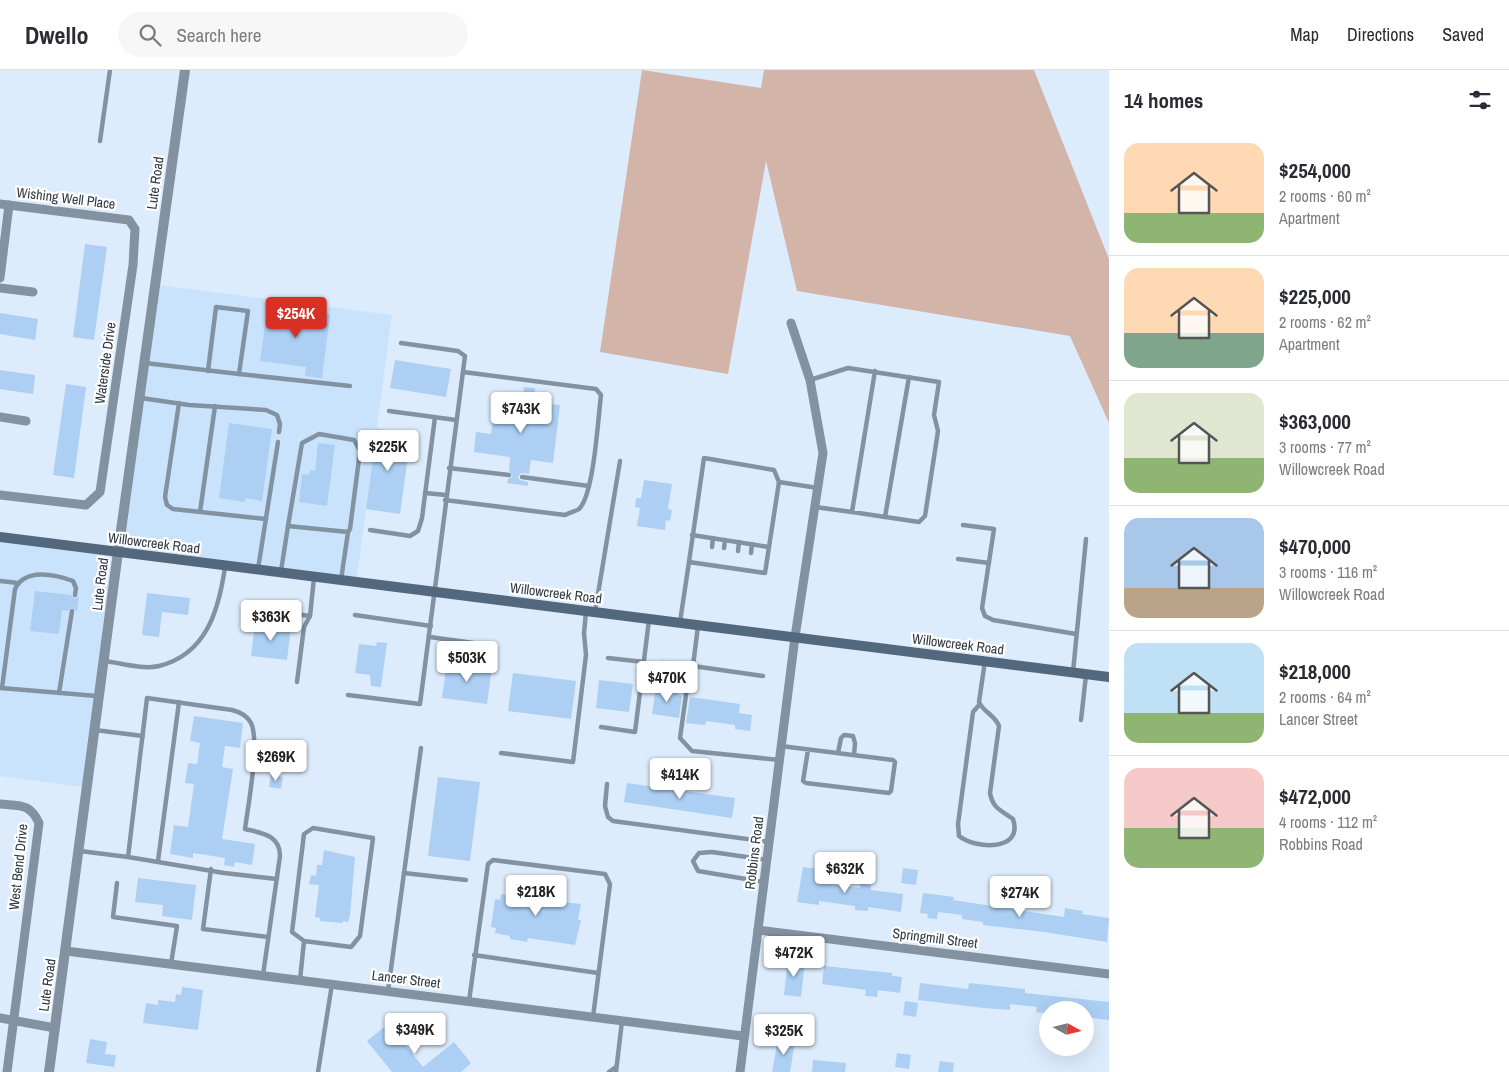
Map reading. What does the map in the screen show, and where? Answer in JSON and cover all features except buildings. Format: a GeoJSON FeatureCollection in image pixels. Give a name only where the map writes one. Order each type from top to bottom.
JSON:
{"type":"FeatureCollection","features":[{"type":"Feature","properties":{"kind":"main road","name":"Willowcreek Road"},"geometry":{"type":"LineString","coordinates":[[0,537],[1109,677]]}},
{"type":"Feature","properties":{"kind":"street","name":"Lute Road"},"geometry":{"type":"LineString","coordinates":[[49,1072],[118,552],[185,70]]}},
{"type":"Feature","properties":{"kind":"street","name":"Wishing Well Place"},"geometry":{"type":"LineString","coordinates":[[4,205],[129,220]]}},
{"type":"Feature","properties":{"kind":"street"},"geometry":{"type":"LineString","coordinates":[[0,278],[4,205]]}},
{"type":"Feature","properties":{"kind":"street","name":"Waterside Drive"},"geometry":{"type":"LineString","coordinates":[[0,495],[86,505],[100,492],[133,265],[135,229],[129,220]]}},
{"type":"Feature","properties":{"kind":"street"},"geometry":{"type":"LineString","coordinates":[[0,288],[33,292]]}},
{"type":"Feature","properties":{"kind":"street","name":"Robbins Road"},"geometry":{"type":"LineString","coordinates":[[740,1072],[743,1036],[795,637],[823,453],[810,380],[791,323]]}},
{"type":"Feature","properties":{"kind":"street"},"geometry":{"type":"LineString","coordinates":[[0,417],[26,421]]}},
{"type":"Feature","properties":{"kind":"street","name":"West Bend Drive"},"geometry":{"type":"LineString","coordinates":[[0,804],[26,807],[34,812],[39,823],[6,1072]]}},
{"type":"Feature","properties":{"kind":"street","name":"Springmill Street"},"geometry":{"type":"LineString","coordinates":[[758,930],[1109,974]]}},
{"type":"Feature","properties":{"kind":"street","name":"Lancer Street"},"geometry":{"type":"LineString","coordinates":[[66,951],[743,1036]]}},
{"type":"Feature","properties":{"kind":"street"},"geometry":{"type":"LineString","coordinates":[[0,1018],[55,1028]]}},
{"type":"Feature","properties":{"kind":"lane"},"geometry":{"type":"LineString","coordinates":[[100,141],[110,70]]}},
{"type":"Feature","properties":{"kind":"lane"},"geometry":{"type":"LineString","coordinates":[[208,371],[216,307],[248,311],[239,374]]}},
{"type":"Feature","properties":{"kind":"lane"},"geometry":{"type":"LineString","coordinates":[[348,695],[420,704],[436,592],[449,468],[465,356],[458,351],[401,343]]}},
{"type":"Feature","properties":{"kind":"lane"},"geometry":{"type":"LineString","coordinates":[[144,363],[350,386]]}},
{"type":"Feature","properties":{"kind":"lane"},"geometry":{"type":"LineString","coordinates":[[810,380],[848,368],[939,382],[934,415],[938,431],[925,516],[919,522],[815,507]]}},
{"type":"Feature","properties":{"kind":"lane"},"geometry":{"type":"LineString","coordinates":[[852,512],[875,371]]}},
{"type":"Feature","properties":{"kind":"lane"},"geometry":{"type":"LineString","coordinates":[[425,493],[565,515],[579,509],[587,497],[601,395],[596,389],[463,372]]}},
{"type":"Feature","properties":{"kind":"lane"},"geometry":{"type":"LineString","coordinates":[[885,517],[909,377]]}},
{"type":"Feature","properties":{"kind":"lane"},"geometry":{"type":"LineString","coordinates":[[139,398],[266,410],[277,415],[280,424],[279,432]]}},
{"type":"Feature","properties":{"kind":"lane"},"geometry":{"type":"LineString","coordinates":[[178,403],[165,497],[167,505],[173,509],[266,519]]}},
{"type":"Feature","properties":{"kind":"lane"},"geometry":{"type":"LineString","coordinates":[[200,512],[214,406]]}},
{"type":"Feature","properties":{"kind":"lane"},"geometry":{"type":"LineString","coordinates":[[390,411],[456,420]]}},
{"type":"Feature","properties":{"kind":"lane"},"geometry":{"type":"LineString","coordinates":[[370,530],[410,536],[418,531],[435,417]]}},
{"type":"Feature","properties":{"kind":"lane"},"geometry":{"type":"LineString","coordinates":[[281,572],[302,442],[319,434],[354,440],[360,451],[341,580]]}},
{"type":"Feature","properties":{"kind":"lane"},"geometry":{"type":"LineString","coordinates":[[258,570],[278,442]]}},
{"type":"Feature","properties":{"kind":"lane"},"geometry":{"type":"LineString","coordinates":[[680,622],[704,458],[774,470],[779,482],[765,573],[736,566],[689,562]]}},
{"type":"Feature","properties":{"kind":"lane"},"geometry":{"type":"LineString","coordinates":[[501,753],[573,762],[586,655],[584,633],[591,611],[620,461]]}},
{"type":"Feature","properties":{"kind":"lane"},"geometry":{"type":"LineString","coordinates":[[449,468],[509,476]]}},
{"type":"Feature","properties":{"kind":"lane"},"geometry":{"type":"LineString","coordinates":[[522,477],[589,486]]}},
{"type":"Feature","properties":{"kind":"lane"},"geometry":{"type":"LineString","coordinates":[[779,482],[818,488]]}},
{"type":"Feature","properties":{"kind":"lane"},"geometry":{"type":"LineString","coordinates":[[963,525],[994,529],[982,608],[985,616],[993,620],[1076,634]]}},
{"type":"Feature","properties":{"kind":"lane"},"geometry":{"type":"LineString","coordinates":[[288,526],[348,532]]}},
{"type":"Feature","properties":{"kind":"lane"},"geometry":{"type":"LineString","coordinates":[[692,535],[769,547]]}},
{"type":"Feature","properties":{"kind":"lane"},"geometry":{"type":"LineString","coordinates":[[712,547],[713,538]]}},
{"type":"Feature","properties":{"kind":"lane"},"geometry":{"type":"LineString","coordinates":[[1073,672],[1086,538]]}},
{"type":"Feature","properties":{"kind":"lane"},"geometry":{"type":"LineString","coordinates":[[724,548],[725,540]]}},
{"type":"Feature","properties":{"kind":"lane"},"geometry":{"type":"LineString","coordinates":[[738,551],[739,542]]}},
{"type":"Feature","properties":{"kind":"lane"},"geometry":{"type":"LineString","coordinates":[[751,553],[752,544]]}},
{"type":"Feature","properties":{"kind":"lane"},"geometry":{"type":"LineString","coordinates":[[958,559],[989,563]]}},
{"type":"Feature","properties":{"kind":"lane"},"geometry":{"type":"LineString","coordinates":[[104,660],[158,666],[178,658],[198,644],[220,600],[226,566]]}},
{"type":"Feature","properties":{"kind":"lane"},"geometry":{"type":"LineString","coordinates":[[75,595],[76,588],[73,581],[66,578],[30,574],[20,579],[15,589],[1,688],[99,696]]}},
{"type":"Feature","properties":{"kind":"lane"},"geometry":{"type":"LineString","coordinates":[[297,682],[304,627],[310,616],[314,577]]}},
{"type":"Feature","properties":{"kind":"lane"},"geometry":{"type":"LineString","coordinates":[[0,580],[18,583]]}},
{"type":"Feature","properties":{"kind":"lane"},"geometry":{"type":"LineString","coordinates":[[252,608],[310,616]]}},
{"type":"Feature","properties":{"kind":"lane"},"geometry":{"type":"LineString","coordinates":[[60,693],[72,611]]}},
{"type":"Feature","properties":{"kind":"lane"},"geometry":{"type":"LineString","coordinates":[[355,615],[431,626]]}},
{"type":"Feature","properties":{"kind":"lane"},"geometry":{"type":"LineString","coordinates":[[601,727],[635,732],[649,618]]}},
{"type":"Feature","properties":{"kind":"lane"},"geometry":{"type":"LineString","coordinates":[[698,624],[680,738],[692,751],[780,760]]}},
{"type":"Feature","properties":{"kind":"lane"},"geometry":{"type":"LineString","coordinates":[[430,637],[495,646]]}},
{"type":"Feature","properties":{"kind":"lane"},"geometry":{"type":"LineString","coordinates":[[608,658],[644,662]]}},
{"type":"Feature","properties":{"kind":"lane"},"geometry":{"type":"LineString","coordinates":[[980,704],[996,719],[999,726],[990,793],[992,804],[1013,819],[1015,824],[1012,838],[1002,844],[964,840],[959,836],[958,824],[970,731],[973,712],[980,704],[984,661]]}},
{"type":"Feature","properties":{"kind":"lane"},"geometry":{"type":"LineString","coordinates":[[663,663],[763,676]]}},
{"type":"Feature","properties":{"kind":"lane"},"geometry":{"type":"LineString","coordinates":[[1081,720],[1086,674]]}},
{"type":"Feature","properties":{"kind":"lane"},"geometry":{"type":"LineString","coordinates":[[128,857],[147,698],[241,713],[251,722],[254,744],[245,829],[266,834],[277,843],[280,856],[263,975]]}},
{"type":"Feature","properties":{"kind":"lane"},"geometry":{"type":"LineString","coordinates":[[158,861],[179,702]]}},
{"type":"Feature","properties":{"kind":"lane"},"geometry":{"type":"LineString","coordinates":[[94,730],[143,736]]}},
{"type":"Feature","properties":{"kind":"lane"},"geometry":{"type":"LineString","coordinates":[[838,753],[841,738],[844,735],[853,736],[856,743],[854,755]]}},
{"type":"Feature","properties":{"kind":"lane"},"geometry":{"type":"LineString","coordinates":[[781,746],[894,761],[890,792],[806,784],[803,781],[808,750]]}},
{"type":"Feature","properties":{"kind":"lane"},"geometry":{"type":"LineString","coordinates":[[388,991],[421,748]]}},
{"type":"Feature","properties":{"kind":"lane"},"geometry":{"type":"LineString","coordinates":[[608,784],[605,806],[608,817],[613,821],[769,842]]}},
{"type":"Feature","properties":{"kind":"lane"},"geometry":{"type":"LineString","coordinates":[[313,828],[373,838],[360,936],[351,947],[304,941],[292,932],[304,834],[313,828]]}},
{"type":"Feature","properties":{"kind":"lane"},"geometry":{"type":"LineString","coordinates":[[79,851],[277,879]]}},
{"type":"Feature","properties":{"kind":"lane"},"geometry":{"type":"LineString","coordinates":[[764,882],[698,871],[693,861],[699,853],[712,852],[767,860]]}},
{"type":"Feature","properties":{"kind":"lane"},"geometry":{"type":"LineString","coordinates":[[469,1001],[488,864],[493,860],[606,874],[610,884],[593,1017]]}},
{"type":"Feature","properties":{"kind":"lane"},"geometry":{"type":"LineString","coordinates":[[211,870],[203,929],[268,937]]}},
{"type":"Feature","properties":{"kind":"lane"},"geometry":{"type":"LineString","coordinates":[[404,873],[466,880]]}},
{"type":"Feature","properties":{"kind":"lane"},"geometry":{"type":"LineString","coordinates":[[117,883],[113,917],[177,926],[171,964]]}},
{"type":"Feature","properties":{"kind":"lane"},"geometry":{"type":"LineString","coordinates":[[300,980],[304,941]]}},
{"type":"Feature","properties":{"kind":"lane"},"geometry":{"type":"LineString","coordinates":[[474,955],[598,973]]}},
{"type":"Feature","properties":{"kind":"lane"},"geometry":{"type":"LineString","coordinates":[[318,1072],[332,984]]}},
{"type":"Feature","properties":{"kind":"lane"},"geometry":{"type":"LineString","coordinates":[[609,1072],[616,1069],[622,1021]]}},
{"type":"Feature","properties":{"kind":"shaded area"},"geometry":{"type":"Polygon","coordinates":[[[642,70],[761,88],[764,70],[1034,70],[1109,259],[1109,423],[1070,336],[797,291],[766,161],[728,374],[600,352],[642,70]]]}},
{"type":"Feature","properties":{"kind":"shaded area"},"geometry":{"type":"Polygon","coordinates":[[[159,285],[392,315],[357,577],[121,549],[159,285]]]}},
{"type":"Feature","properties":{"kind":"shaded area"},"geometry":{"type":"Polygon","coordinates":[[[0,541],[112,554],[83,787],[0,776],[0,541]]]}}]}
